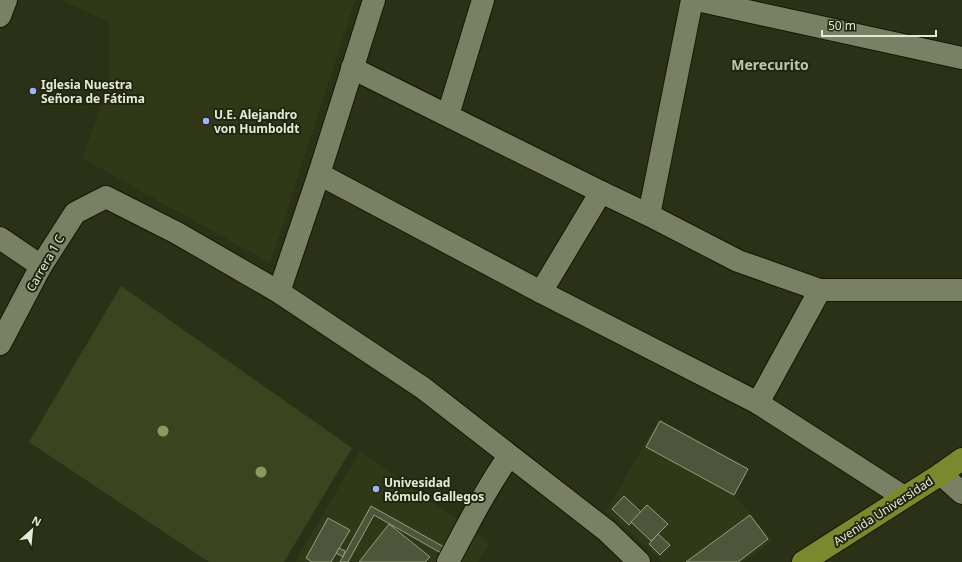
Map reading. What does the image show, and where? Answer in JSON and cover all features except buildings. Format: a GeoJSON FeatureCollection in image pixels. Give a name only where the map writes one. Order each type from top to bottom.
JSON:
{"type":"FeatureCollection","features":[{"type":"Feature","properties":{"kind":"main road","name":"Avenida Universidad"},"geometry":{"type":"LineString","coordinates":[[803,562],[962,459]]}},
{"type":"Feature","properties":{"kind":"street"},"geometry":{"type":"LineString","coordinates":[[0,16],[6,0]]}},
{"type":"Feature","properties":{"kind":"street"},"geometry":{"type":"LineString","coordinates":[[374,0],[319,174],[279,292],[423,388],[607,531],[639,562]]}},
{"type":"Feature","properties":{"kind":"street"},"geometry":{"type":"LineString","coordinates":[[448,115],[482,0]]}},
{"type":"Feature","properties":{"kind":"street"},"geometry":{"type":"LineString","coordinates":[[649,215],[692,0]]}},
{"type":"Feature","properties":{"kind":"street"},"geometry":{"type":"LineString","coordinates":[[697,0],[962,58]]}},
{"type":"Feature","properties":{"kind":"street"},"geometry":{"type":"LineString","coordinates":[[352,68],[649,215],[738,261],[820,290],[962,290]]}},
{"type":"Feature","properties":{"kind":"street"},"geometry":{"type":"LineString","coordinates":[[319,174],[540,292],[758,403],[904,497]]}},
{"type":"Feature","properties":{"kind":"street"},"geometry":{"type":"LineString","coordinates":[[540,292],[601,192]]}},
{"type":"Feature","properties":{"kind":"street","name":"Carrera 1 C"},"geometry":{"type":"LineString","coordinates":[[0,344],[41,266],[75,213],[106,198],[177,233],[279,292]]}},
{"type":"Feature","properties":{"kind":"street"},"geometry":{"type":"LineString","coordinates":[[0,238],[41,266]]}},
{"type":"Feature","properties":{"kind":"street"},"geometry":{"type":"LineString","coordinates":[[758,403],[820,290]]}},
{"type":"Feature","properties":{"kind":"street"},"geometry":{"type":"LineString","coordinates":[[448,562],[466,526],[509,456]]}},
{"type":"Feature","properties":{"kind":"street"},"geometry":{"type":"LineString","coordinates":[[941,474],[962,493]]}},
{"type":"Feature","properties":{"kind":"shaded area","name":"U.E. Alejandro von Humboldt"},"geometry":{"type":"Polygon","coordinates":[[[60,0],[355,0],[270,263],[82,158],[110,83],[110,22],[60,0]]]}},
{"type":"Feature","properties":{"kind":"shaded area"},"geometry":{"type":"Polygon","coordinates":[[[121,286],[352,448],[284,562],[209,562],[29,442],[121,286]]]}},
{"type":"Feature","properties":{"kind":"shaded area"},"geometry":{"type":"Polygon","coordinates":[[[659,419],[748,469],[734,495],[773,541],[743,562],[662,562],[606,511],[659,419]]]}},
{"type":"Feature","properties":{"kind":"shaded area","name":"Univesidad Rómulo Gallegos"},"geometry":{"type":"Polygon","coordinates":[[[360,451],[490,543],[478,562],[295,562],[360,451]]]}},
{"type":"Feature","properties":{"kind":"place","name":"Iglesia Nuestra Señora de Fátima"},"geometry":{"type":"Point","coordinates":[33,91]}},
{"type":"Feature","properties":{"kind":"place","name":"U.E. Alejandro von Humboldt"},"geometry":{"type":"Point","coordinates":[206,121]}},
{"type":"Feature","properties":{"kind":"place","name":"Univesidad Rómulo Gallegos"},"geometry":{"type":"Point","coordinates":[376,489]}},
{"type":"Feature","properties":{"kind":"district","name":"Merecurito"},"geometry":{"type":"Point","coordinates":[770,64]}}]}
